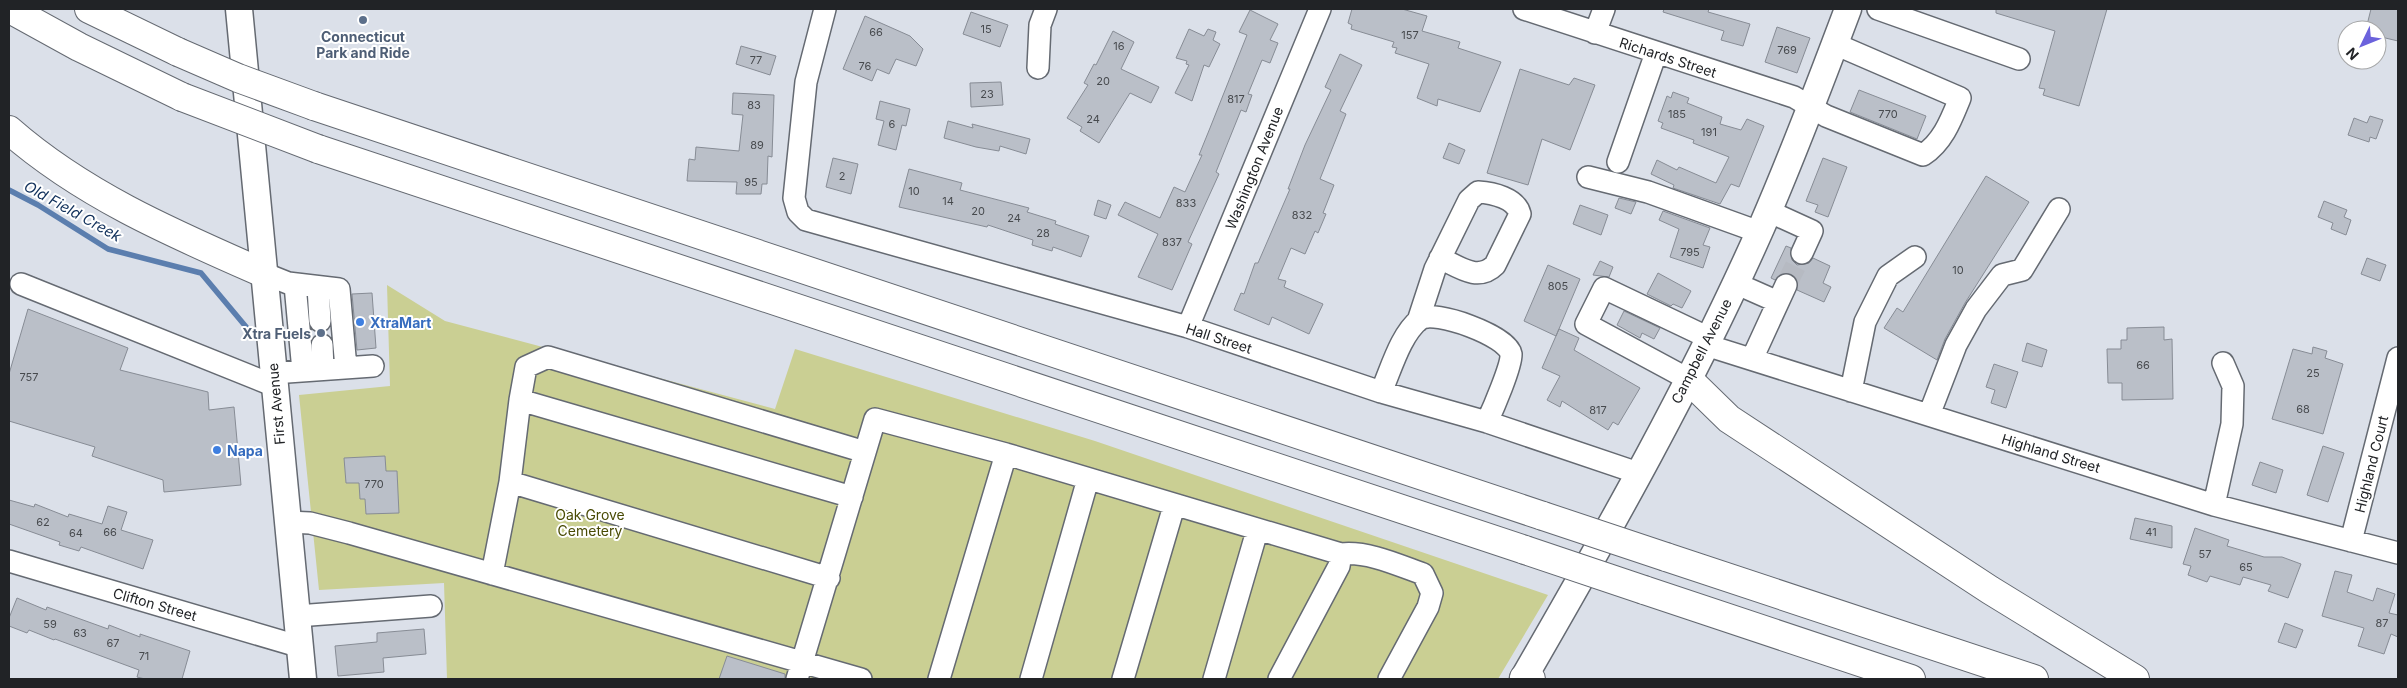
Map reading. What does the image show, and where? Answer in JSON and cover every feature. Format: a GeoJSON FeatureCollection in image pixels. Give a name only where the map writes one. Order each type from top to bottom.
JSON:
{"type":"FeatureCollection","features":[{"type":"Feature","properties":{"kind":"highway"},"geometry":{"type":"LineString","coordinates":[[10,9],[79,47],[182,97],[247,124],[1911,679]]}},
{"type":"Feature","properties":{"kind":"highway"},"geometry":{"type":"LineString","coordinates":[[89,9],[178,52],[238,78],[314,106],[2034,679]]}},
{"type":"Feature","properties":{"kind":"highway"},"geometry":{"type":"LineString","coordinates":[[9,130],[65,174],[94,191],[150,222],[263,273]]}},
{"type":"Feature","properties":{"kind":"highway"},"geometry":{"type":"LineString","coordinates":[[1688,379],[1729,419],[1990,590],[2135,679]]}},
{"type":"Feature","properties":{"kind":"main road","name":"First Avenue"},"geometry":{"type":"LineString","coordinates":[[239,9],[303,679]]}},
{"type":"Feature","properties":{"kind":"main road","name":"Campbell Avenue"},"geometry":{"type":"LineString","coordinates":[[1526,679],[1707,342],[1763,222],[1811,106],[1848,9]]}},
{"type":"Feature","properties":{"kind":"street","name":"Hall Street"},"geometry":{"type":"LineString","coordinates":[[825,9],[806,82],[794,198],[798,212],[814,223],[1188,327],[1381,392],[1488,422],[1638,473]]}},
{"type":"Feature","properties":{"kind":"street"},"geometry":{"type":"LineString","coordinates":[[1038,68],[1040,25],[1046,9]]}},
{"type":"Feature","properties":{"kind":"street","name":"Washington Avenue"},"geometry":{"type":"LineString","coordinates":[[1188,327],[1320,9]]}},
{"type":"Feature","properties":{"kind":"street","name":"Richards Street"},"geometry":{"type":"LineString","coordinates":[[1524,9],[1794,98],[1826,116],[1922,155],[1933,148],[1946,131],[1960,98],[1835,44]]}},
{"type":"Feature","properties":{"kind":"street"},"geometry":{"type":"LineString","coordinates":[[1595,33],[1604,9]]}},
{"type":"Feature","properties":{"kind":"street"},"geometry":{"type":"LineString","coordinates":[[1878,9],[2020,60]]}},
{"type":"Feature","properties":{"kind":"street"},"geometry":{"type":"LineString","coordinates":[[1618,162],[1656,53]]}},
{"type":"Feature","properties":{"kind":"street"},"geometry":{"type":"LineString","coordinates":[[1588,177],[1763,222],[1812,231],[1802,253]]}},
{"type":"Feature","properties":{"kind":"street"},"geometry":{"type":"LineString","coordinates":[[1929,415],[1956,345],[1976,309],[2002,275],[2022,270],[2059,209]]}},
{"type":"Feature","properties":{"kind":"street"},"geometry":{"type":"LineString","coordinates":[[1851,390],[1865,322],[1888,276],[1916,257]]}},
{"type":"Feature","properties":{"kind":"street"},"geometry":{"type":"LineString","coordinates":[[1381,392],[1404,340],[1418,321],[1440,258]]}},
{"type":"Feature","properties":{"kind":"street"},"geometry":{"type":"LineString","coordinates":[[263,273],[295,284],[339,289],[346,368]]}},
{"type":"Feature","properties":{"kind":"street"},"geometry":{"type":"LineString","coordinates":[[1735,283],[1782,294],[1752,359]]}},
{"type":"Feature","properties":{"kind":"street"},"geometry":{"type":"LineString","coordinates":[[21,284],[274,379],[313,370],[373,366]]}},
{"type":"Feature","properties":{"kind":"street"},"geometry":{"type":"LineString","coordinates":[[295,284],[313,370]]}},
{"type":"Feature","properties":{"kind":"street"},"geometry":{"type":"LineString","coordinates":[[318,287],[320,321]]}},
{"type":"Feature","properties":{"kind":"street","name":"Highland Street"},"geometry":{"type":"LineString","coordinates":[[1688,379],[1586,324],[1604,288],[1707,342],[1752,359],[2214,505],[2398,553]]}},
{"type":"Feature","properties":{"kind":"street"},"geometry":{"type":"LineString","coordinates":[[1418,321],[1429,316],[1438,316],[1486,333],[1509,348],[1510,362],[1488,422]]}},
{"type":"Feature","properties":{"kind":"street"},"geometry":{"type":"LineString","coordinates":[[313,370],[322,345]]}},
{"type":"Feature","properties":{"kind":"street"},"geometry":{"type":"LineString","coordinates":[[492,574],[510,482],[526,367],[548,357],[865,452]]}},
{"type":"Feature","properties":{"kind":"street","name":"Highland Court"},"geometry":{"type":"LineString","coordinates":[[2351,541],[2398,358]]}},
{"type":"Feature","properties":{"kind":"street"},"geometry":{"type":"LineString","coordinates":[[2214,505],[2232,424],[2234,386],[2224,363]]}},
{"type":"Feature","properties":{"kind":"street"},"geometry":{"type":"LineString","coordinates":[[520,400],[852,497]]}},
{"type":"Feature","properties":{"kind":"street"},"geometry":{"type":"LineString","coordinates":[[800,671],[876,420],[1006,454],[1174,506],[1341,554],[1382,560],[1423,574],[1432,593],[1428,607],[1389,679]]}},
{"type":"Feature","properties":{"kind":"street"},"geometry":{"type":"LineString","coordinates":[[940,679],[1006,454]]}},
{"type":"Feature","properties":{"kind":"street"},"geometry":{"type":"LineString","coordinates":[[1031,679],[1088,479]]}},
{"type":"Feature","properties":{"kind":"street"},"geometry":{"type":"LineString","coordinates":[[510,482],[829,578]]}},
{"type":"Feature","properties":{"kind":"street"},"geometry":{"type":"LineString","coordinates":[[1123,679],[1174,506]]}},
{"type":"Feature","properties":{"kind":"street"},"geometry":{"type":"LineString","coordinates":[[287,522],[310,523],[342,531],[492,574],[800,671],[861,679]]}},
{"type":"Feature","properties":{"kind":"street"},"geometry":{"type":"LineString","coordinates":[[1214,679],[1258,530]]}},
{"type":"Feature","properties":{"kind":"street"},"geometry":{"type":"LineString","coordinates":[[1278,679],[1339,566],[1341,554]]}},
{"type":"Feature","properties":{"kind":"street","name":"Clifton Street"},"geometry":{"type":"LineString","coordinates":[[9,561],[301,647]]}},
{"type":"Feature","properties":{"kind":"street"},"geometry":{"type":"LineString","coordinates":[[297,616],[431,606]]}},
{"type":"Feature","properties":{"kind":"green space","name":"Oak Grove Cemetery"},"geometry":{"type":"Polygon","coordinates":[[[387,285],[445,321],[775,409],[795,349],[1095,441],[1548,595],[1498,679],[447,679],[444,583],[319,590],[299,395],[390,386],[387,285]]]}},
{"type":"Feature","properties":{"kind":"building"},"geometry":{"type":"Polygon","coordinates":[[[1352,9],[1402,9],[1427,16],[1422,31],[1460,42],[1458,48],[1501,62],[1480,112],[1438,99],[1437,106],[1417,98],[1429,64],[1395,53],[1397,48],[1392,47],[1394,42],[1351,29],[1352,25],[1348,23],[1352,9]]]}},
{"type":"Feature","properties":{"kind":"building"},"geometry":{"type":"Polygon","coordinates":[[[1664,9],[1709,9],[1708,12],[1750,24],[1743,46],[1721,40],[1724,31],[1663,12],[1664,9]]]}},
{"type":"Feature","properties":{"kind":"building"},"geometry":{"type":"Polygon","coordinates":[[[1996,9],[2107,9],[2079,106],[2043,95],[2045,89],[2039,88],[2055,31],[1996,13],[1996,9]]]}},
{"type":"Feature","properties":{"kind":"building"},"geometry":{"type":"Polygon","coordinates":[[[2371,9],[2398,9],[2398,41],[2387,38],[2387,20],[2368,20],[2371,9]]]}},
{"type":"Feature","properties":{"kind":"building"},"geometry":{"type":"Polygon","coordinates":[[[1250,10],[1278,24],[1270,40],[1278,43],[1270,63],[1262,60],[1248,94],[1252,95],[1246,112],[1241,110],[1216,172],[1219,174],[1188,242],[1192,244],[1172,290],[1138,277],[1158,234],[1118,215],[1125,202],[1160,218],[1174,187],[1185,192],[1202,155],[1199,155],[1247,35],[1239,32],[1250,10]]]}},
{"type":"Feature","properties":{"kind":"building"},"geometry":{"type":"Polygon","coordinates":[[[971,12],[1008,25],[1000,47],[963,34],[971,12]]]}},
{"type":"Feature","properties":{"kind":"building"},"geometry":{"type":"Polygon","coordinates":[[[865,16],[910,36],[923,49],[916,66],[896,59],[889,74],[877,69],[872,81],[843,69],[865,16]]]}},
{"type":"Feature","properties":{"kind":"building"},"geometry":{"type":"Polygon","coordinates":[[[1777,27],[1810,38],[1797,73],[1765,62],[1777,27]]]}},
{"type":"Feature","properties":{"kind":"building"},"geometry":{"type":"Polygon","coordinates":[[[1189,29],[1204,36],[1208,29],[1216,32],[1213,40],[1220,44],[1209,67],[1204,65],[1192,101],[1175,93],[1189,65],[1186,64],[1187,61],[1176,58],[1189,29]]]}},
{"type":"Feature","properties":{"kind":"building"},"geometry":{"type":"Polygon","coordinates":[[[1113,31],[1134,42],[1121,69],[1159,87],[1151,103],[1130,93],[1099,143],[1080,131],[1082,127],[1067,118],[1088,85],[1084,83],[1094,64],[1096,65],[1113,31]]]}},
{"type":"Feature","properties":{"kind":"building"},"geometry":{"type":"Polygon","coordinates":[[[741,46],[776,56],[770,75],[736,64],[741,46]]]}},
{"type":"Feature","properties":{"kind":"building"},"geometry":{"type":"Polygon","coordinates":[[[1340,54],[1362,65],[1340,111],[1346,114],[1320,179],[1334,185],[1323,213],[1326,214],[1318,233],[1315,231],[1305,254],[1291,248],[1278,279],[1286,281],[1284,287],[1323,304],[1309,334],[1272,317],[1269,325],[1234,310],[1241,293],[1244,294],[1255,263],[1258,263],[1290,189],[1288,189],[1305,145],[1331,90],[1325,87],[1340,54]]]}},
{"type":"Feature","properties":{"kind":"building"},"geometry":{"type":"Polygon","coordinates":[[[1520,69],[1569,85],[1574,78],[1595,85],[1570,150],[1542,139],[1528,185],[1487,173],[1520,69]]]}},
{"type":"Feature","properties":{"kind":"building"},"geometry":{"type":"Polygon","coordinates":[[[1001,82],[1003,105],[971,107],[970,83],[1001,82]]]}},
{"type":"Feature","properties":{"kind":"building"},"geometry":{"type":"Polygon","coordinates":[[[1859,90],[1926,116],[1917,139],[1850,112],[1859,90]]]}},
{"type":"Feature","properties":{"kind":"building"},"geometry":{"type":"Polygon","coordinates":[[[1673,92],[1689,98],[1687,103],[1722,117],[1720,124],[1741,130],[1747,119],[1764,126],[1739,187],[1731,184],[1720,204],[1673,188],[1674,185],[1651,174],[1657,160],[1677,170],[1679,167],[1716,183],[1729,157],[1693,143],[1694,140],[1661,128],[1663,123],[1658,121],[1667,96],[1671,98],[1673,92]]]}},
{"type":"Feature","properties":{"kind":"building"},"geometry":{"type":"Polygon","coordinates":[[[733,93],[774,95],[772,157],[768,156],[767,184],[762,184],[761,194],[736,194],[737,182],[687,181],[689,159],[695,160],[696,147],[739,151],[743,115],[732,114],[733,93]]]}},
{"type":"Feature","properties":{"kind":"building"},"geometry":{"type":"Polygon","coordinates":[[[880,101],[910,109],[906,126],[902,125],[896,150],[878,145],[884,121],[876,119],[880,101]]]}},
{"type":"Feature","properties":{"kind":"building"},"geometry":{"type":"Polygon","coordinates":[[[2370,116],[2383,120],[2376,139],[2370,137],[2369,142],[2348,135],[2354,118],[2367,123],[2370,116]]]}},
{"type":"Feature","properties":{"kind":"building"},"geometry":{"type":"Polygon","coordinates":[[[948,121],[973,128],[972,124],[1030,139],[1026,154],[1000,146],[999,151],[944,138],[948,121]]]}},
{"type":"Feature","properties":{"kind":"building"},"geometry":{"type":"Polygon","coordinates":[[[1449,143],[1465,150],[1459,164],[1443,158],[1449,143]]]}},
{"type":"Feature","properties":{"kind":"building"},"geometry":{"type":"Polygon","coordinates":[[[833,158],[858,164],[851,194],[826,187],[833,158]]]}},
{"type":"Feature","properties":{"kind":"building"},"geometry":{"type":"Polygon","coordinates":[[[1823,158],[1847,167],[1828,217],[1815,212],[1818,205],[1806,201],[1823,158]]]}},
{"type":"Feature","properties":{"kind":"building"},"geometry":{"type":"Polygon","coordinates":[[[909,169],[962,183],[960,190],[1029,208],[1027,212],[1056,221],[1055,224],[1089,236],[1081,257],[1053,247],[1052,251],[1032,245],[1033,240],[988,225],[987,227],[899,207],[909,169]]]}},
{"type":"Feature","properties":{"kind":"building"},"geometry":{"type":"Polygon","coordinates":[[[1986,176],[2029,202],[1965,303],[1945,339],[1937,360],[1884,328],[1897,308],[1903,312],[1986,176]]]}},
{"type":"Feature","properties":{"kind":"building"},"geometry":{"type":"Polygon","coordinates":[[[1619,198],[1636,202],[1631,214],[1615,208],[1619,198]]]}},
{"type":"Feature","properties":{"kind":"building"},"geometry":{"type":"Polygon","coordinates":[[[1098,200],[1111,205],[1106,219],[1094,215],[1098,200]]]}},
{"type":"Feature","properties":{"kind":"building"},"geometry":{"type":"Polygon","coordinates":[[[2324,201],[2347,210],[2344,217],[2351,220],[2346,235],[2331,229],[2333,223],[2318,217],[2324,201]]]}},
{"type":"Feature","properties":{"kind":"building"},"geometry":{"type":"Polygon","coordinates":[[[1580,205],[1608,215],[1601,235],[1573,224],[1580,205]]]}},
{"type":"Feature","properties":{"kind":"building"},"geometry":{"type":"Polygon","coordinates":[[[1663,211],[1710,228],[1703,245],[1710,247],[1703,268],[1670,257],[1679,229],[1659,220],[1663,211]]]}},
{"type":"Feature","properties":{"kind":"building"},"geometry":{"type":"Polygon","coordinates":[[[1786,246],[1791,248],[1792,260],[1797,265],[1809,263],[1813,258],[1830,266],[1823,283],[1831,287],[1824,302],[1797,290],[1796,278],[1791,274],[1784,273],[1775,280],[1771,278],[1786,246]]]}},
{"type":"Feature","properties":{"kind":"building"},"geometry":{"type":"Polygon","coordinates":[[[2367,258],[2386,265],[2380,281],[2361,274],[2367,258]]]}},
{"type":"Feature","properties":{"kind":"building"},"geometry":{"type":"Polygon","coordinates":[[[1600,261],[1613,267],[1609,277],[1593,275],[1600,261]]]}},
{"type":"Feature","properties":{"kind":"building"},"geometry":{"type":"Polygon","coordinates":[[[1548,265],[1580,279],[1556,336],[1524,321],[1548,265]]]}},
{"type":"Feature","properties":{"kind":"building"},"geometry":{"type":"Polygon","coordinates":[[[1658,273],[1691,291],[1682,308],[1673,304],[1671,306],[1647,294],[1658,273]]]}},
{"type":"Feature","properties":{"kind":"building","name":"XtraMart"},"geometry":{"type":"Polygon","coordinates":[[[372,293],[376,348],[357,350],[352,294],[372,293]]]}},
{"type":"Feature","properties":{"kind":"building"},"geometry":{"type":"Polygon","coordinates":[[[28,309],[128,348],[120,370],[208,392],[209,410],[234,407],[241,485],[164,492],[163,480],[92,456],[95,447],[9,421],[9,374],[28,309]]]}},
{"type":"Feature","properties":{"kind":"building"},"geometry":{"type":"Polygon","coordinates":[[[1624,311],[1660,328],[1654,339],[1642,333],[1640,338],[1617,325],[1624,311]]]}},
{"type":"Feature","properties":{"kind":"building"},"geometry":{"type":"Polygon","coordinates":[[[2164,327],[2164,340],[2172,339],[2173,399],[2122,400],[2122,383],[2108,383],[2107,349],[2121,349],[2121,340],[2127,340],[2127,328],[2164,327]]]}},
{"type":"Feature","properties":{"kind":"building"},"geometry":{"type":"Polygon","coordinates":[[[1559,329],[1579,338],[1574,350],[1640,388],[1618,425],[1613,422],[1608,430],[1562,401],[1560,407],[1547,400],[1560,376],[1542,368],[1559,329]]]}},
{"type":"Feature","properties":{"kind":"building"},"geometry":{"type":"Polygon","coordinates":[[[2027,343],[2047,350],[2042,367],[2022,361],[2027,343]]]}},
{"type":"Feature","properties":{"kind":"building"},"geometry":{"type":"Polygon","coordinates":[[[2313,347],[2327,351],[2325,358],[2343,364],[2323,434],[2272,419],[2293,349],[2312,354],[2313,347]]]}},
{"type":"Feature","properties":{"kind":"building"},"geometry":{"type":"Polygon","coordinates":[[[1994,364],[2018,372],[2006,408],[1991,403],[1995,390],[1986,387],[1994,364]]]}},
{"type":"Feature","properties":{"kind":"building"},"geometry":{"type":"Polygon","coordinates":[[[2323,446],[2344,453],[2328,502],[2307,495],[2323,446]]]}},
{"type":"Feature","properties":{"kind":"building"},"geometry":{"type":"Polygon","coordinates":[[[385,456],[386,471],[397,471],[399,513],[366,514],[365,499],[360,499],[359,483],[346,483],[344,458],[385,456]]]}},
{"type":"Feature","properties":{"kind":"building"},"geometry":{"type":"Polygon","coordinates":[[[2260,462],[2283,470],[2276,493],[2252,485],[2260,462]]]}},
{"type":"Feature","properties":{"kind":"building"},"geometry":{"type":"Polygon","coordinates":[[[9,500],[34,507],[35,504],[68,517],[69,514],[102,524],[108,506],[127,512],[121,530],[153,540],[143,569],[81,547],[79,551],[59,545],[60,542],[9,524],[9,500]]]}},
{"type":"Feature","properties":{"kind":"building"},"geometry":{"type":"Polygon","coordinates":[[[2135,518],[2172,526],[2172,548],[2130,539],[2135,518]]]}},
{"type":"Feature","properties":{"kind":"building"},"geometry":{"type":"Polygon","coordinates":[[[2195,528],[2229,540],[2227,546],[2264,557],[2282,557],[2301,564],[2288,598],[2268,591],[2271,585],[2243,577],[2240,585],[2210,576],[2207,582],[2188,575],[2191,566],[2183,564],[2195,528]]]}},
{"type":"Feature","properties":{"kind":"building"},"geometry":{"type":"Polygon","coordinates":[[[2335,571],[2352,575],[2347,592],[2373,601],[2377,588],[2395,594],[2389,613],[2398,615],[2398,637],[2391,634],[2384,654],[2358,646],[2364,628],[2322,616],[2335,571]]]}},
{"type":"Feature","properties":{"kind":"building"},"geometry":{"type":"Polygon","coordinates":[[[17,598],[46,610],[47,607],[108,629],[109,625],[140,637],[140,634],[190,651],[182,679],[145,679],[137,677],[139,670],[29,630],[27,633],[9,626],[9,618],[17,598]]]}},
{"type":"Feature","properties":{"kind":"building"},"geometry":{"type":"Polygon","coordinates":[[[2285,623],[2303,630],[2296,648],[2278,642],[2285,623]]]}},
{"type":"Feature","properties":{"kind":"building"},"geometry":{"type":"Polygon","coordinates":[[[424,629],[426,654],[383,658],[384,672],[338,676],[335,646],[377,642],[377,633],[424,629]]]}},
{"type":"Feature","properties":{"kind":"building"},"geometry":{"type":"Polygon","coordinates":[[[727,656],[785,674],[785,679],[719,679],[727,656]]]}},
{"type":"Feature","properties":{"kind":"waterway","name":"Old Field Creek"},"geometry":{"type":"LineString","coordinates":[[9,190],[38,205],[108,249],[201,273],[247,328]]}},
{"type":"Feature","properties":{"kind":"tunnel"},"geometry":{"type":"LineString","coordinates":[[1786,285],[1802,253]]}},
{"type":"Feature","properties":{"kind":"place","name":"Connecticut Park and Ride"},"geometry":{"type":"Point","coordinates":[363,20]}},
{"type":"Feature","properties":{"kind":"place","name":"XtraMart"},"geometry":{"type":"Point","coordinates":[360,322]}},
{"type":"Feature","properties":{"kind":"place","name":"Xtra Fuels"},"geometry":{"type":"Point","coordinates":[321,333]}},
{"type":"Feature","properties":{"kind":"place","name":"Napa"},"geometry":{"type":"Point","coordinates":[217,450]}}]}
